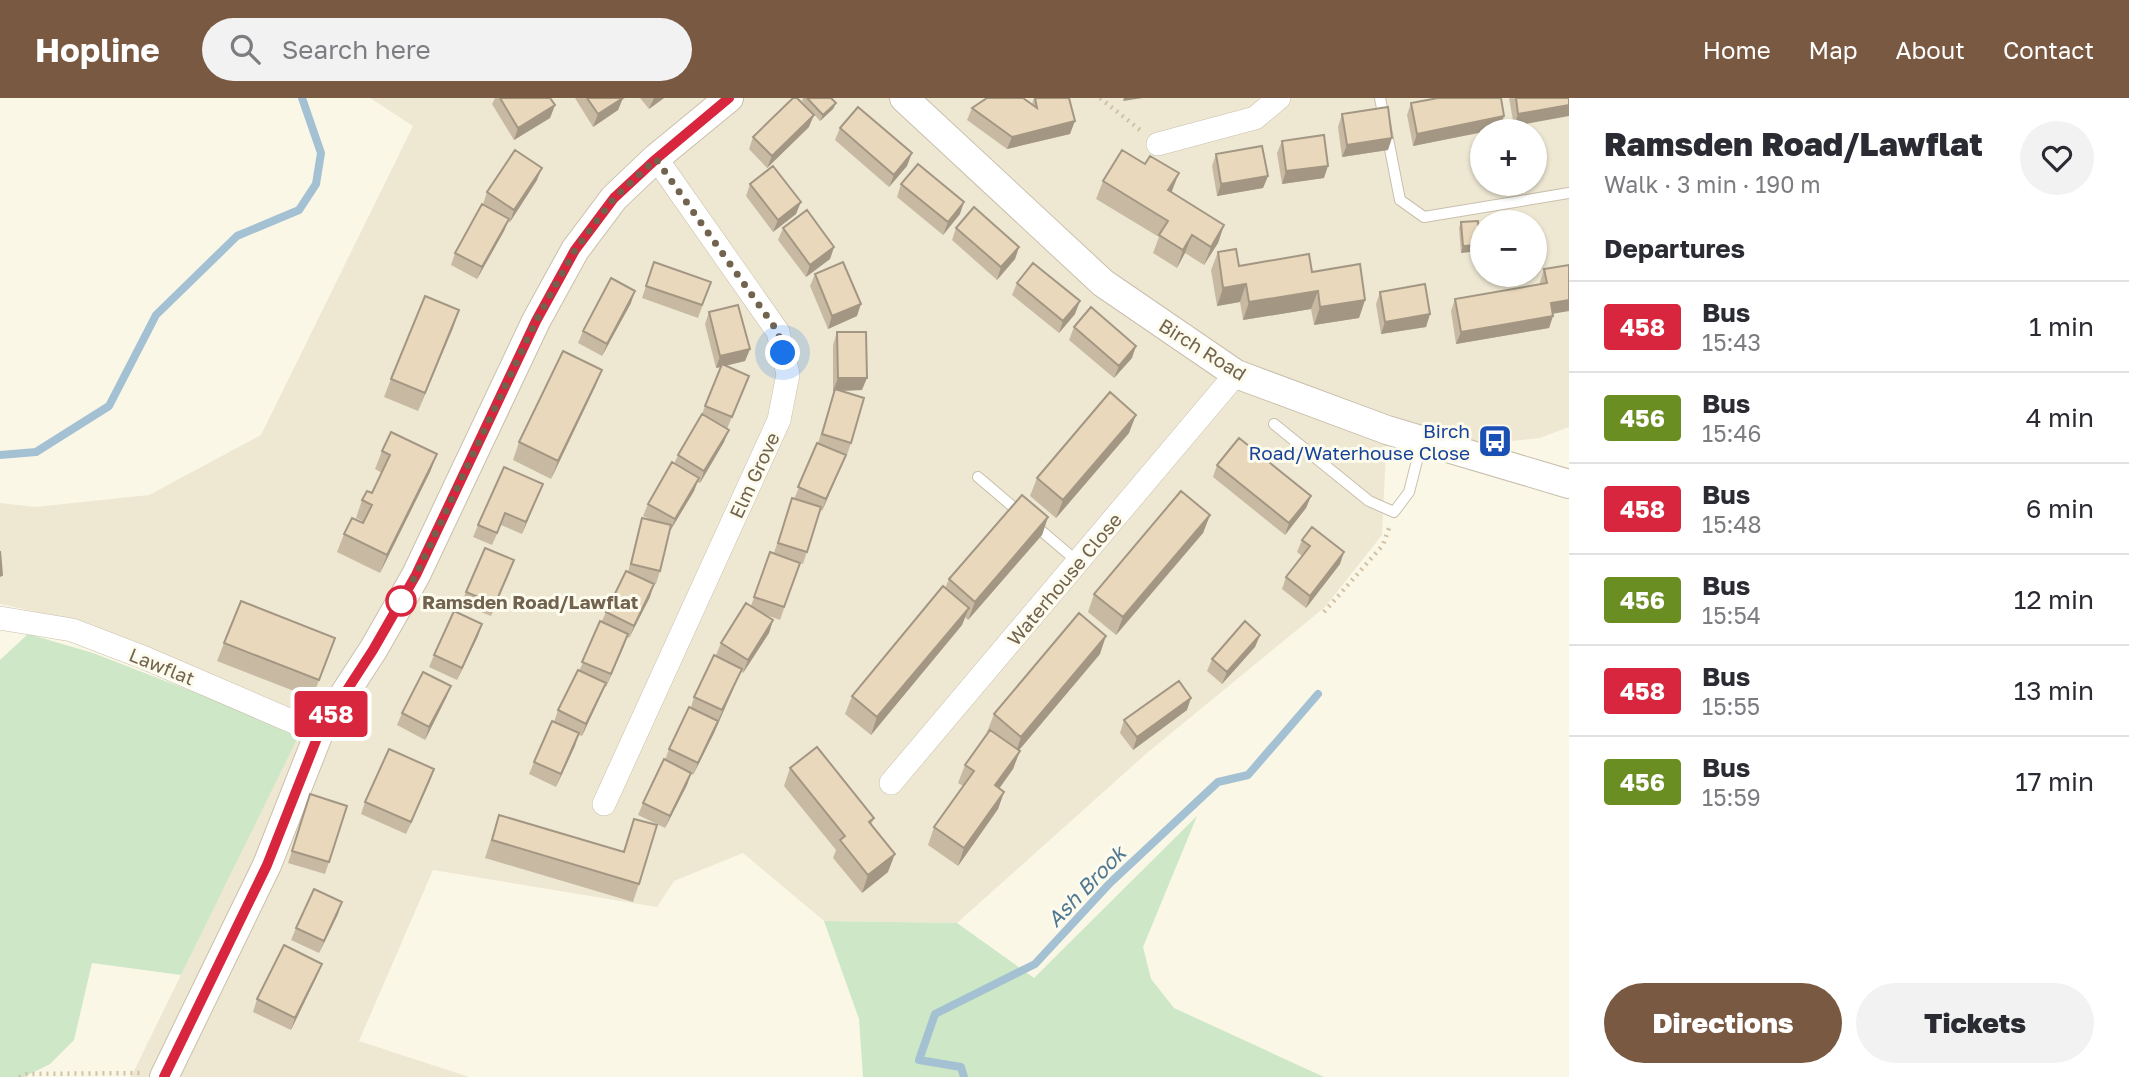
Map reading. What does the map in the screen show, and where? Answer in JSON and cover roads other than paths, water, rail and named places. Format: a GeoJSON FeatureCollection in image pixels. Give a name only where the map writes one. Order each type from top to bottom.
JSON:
{"type":"FeatureCollection","features":[{"type":"Feature","properties":{"kind":"street"},"geometry":{"type":"LineString","coordinates":[[165,1075],[267,865],[323,727],[373,650],[416,575],[536,321],[575,250],[614,198],[729,98]]}},
{"type":"Feature","properties":{"kind":"street","name":"Birch Road"},"geometry":{"type":"LineString","coordinates":[[904,98],[1103,283],[1236,374],[1387,430],[1569,484]]}},
{"type":"Feature","properties":{"kind":"street"},"geometry":{"type":"LineString","coordinates":[[1158,144],[1255,118],[1279,98]]}},
{"type":"Feature","properties":{"kind":"street","name":"Elm Grove"},"geometry":{"type":"LineString","coordinates":[[604,804],[779,420],[788,374],[778,332],[656,159]]}},
{"type":"Feature","properties":{"kind":"street","name":"Waterhouse Close"},"geometry":{"type":"LineString","coordinates":[[891,783],[1236,374]]}},
{"type":"Feature","properties":{"kind":"street","name":"Lawflat"},"geometry":{"type":"LineString","coordinates":[[0,618],[72,630],[323,727]]}},
{"type":"Feature","properties":{"kind":"lane"},"geometry":{"type":"LineString","coordinates":[[1380,98],[1400,200],[1423,216],[1569,193]]}},
{"type":"Feature","properties":{"kind":"lane"},"geometry":{"type":"LineString","coordinates":[[1274,424],[1369,501],[1394,512],[1409,492],[1422,441]]}},
{"type":"Feature","properties":{"kind":"lane"},"geometry":{"type":"LineString","coordinates":[[978,477],[1078,562]]}},
{"type":"Feature","properties":{"kind":"waterway"},"geometry":{"type":"LineString","coordinates":[[0,455],[36,452],[109,406],[156,315],[237,236],[299,210],[316,184],[321,153],[302,98]]}},
{"type":"Feature","properties":{"kind":"waterway","name":"Ash Brook"},"geometry":{"type":"LineString","coordinates":[[964,1077],[961,1067],[919,1060],[935,1014],[1035,964],[1110,883],[1218,782],[1248,775],[1318,694]]}},
{"type":"Feature","properties":{"kind":"place","name":"Birch Road/Waterhouse Close"},"geometry":{"type":"Point","coordinates":[1495,441]}},
{"type":"Feature","properties":{"kind":"place","name":"Ramsden Road/Lawflat"},"geometry":{"type":"Point","coordinates":[401,601]}}]}
